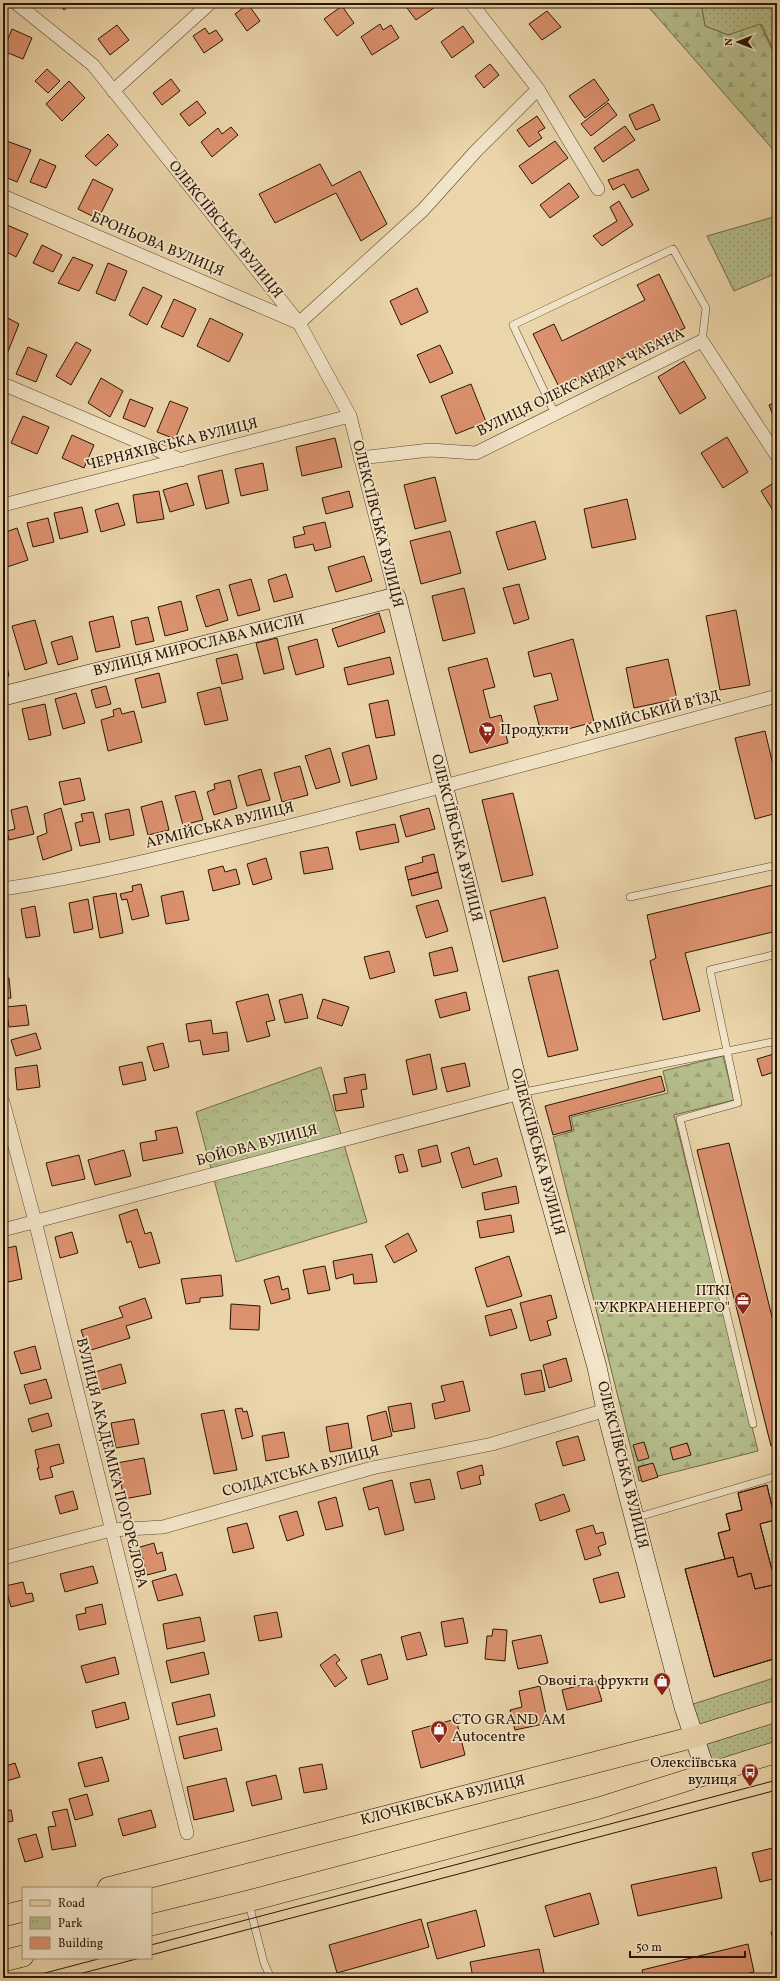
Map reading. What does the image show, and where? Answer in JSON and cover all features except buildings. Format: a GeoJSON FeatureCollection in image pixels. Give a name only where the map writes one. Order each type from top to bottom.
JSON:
{"type":"FeatureCollection","features":[{"type":"Feature","properties":{"kind":"main road","name":"КЛОЧКІВСЬКА ВУЛИЦЯ"},"geometry":{"type":"LineString","coordinates":[[112,1887],[694,1737],[777,1711]]}},
{"type":"Feature","properties":{"kind":"main road"},"geometry":{"type":"LineString","coordinates":[[152,1925],[249,1902],[599,1808],[777,1752]]}},
{"type":"Feature","properties":{"kind":"main road"},"geometry":{"type":"LineString","coordinates":[[3,1916],[22,1911]]}},
{"type":"Feature","properties":{"kind":"main road"},"geometry":{"type":"LineString","coordinates":[[3,1961],[22,1956]]}},
{"type":"Feature","properties":{"kind":"street","name":"ОЛЕКСІЇВСЬКА ВУЛИЦЯ"},"geometry":{"type":"LineString","coordinates":[[16,3],[93,65],[299,323],[350,416],[520,1093],[597,1367],[606,1410],[684,1707],[707,1775]]}},
{"type":"Feature","properties":{"kind":"street"},"geometry":{"type":"LineString","coordinates":[[471,3],[538,89],[598,189]]}},
{"type":"Feature","properties":{"kind":"street"},"geometry":{"type":"LineString","coordinates":[[113,91],[209,4]]}},
{"type":"Feature","properties":{"kind":"street"},"geometry":{"type":"LineString","coordinates":[[299,323],[423,210],[476,151],[538,89]]}},
{"type":"Feature","properties":{"kind":"street","name":"БРОНЬОВА ВУЛИЦЯ"},"geometry":{"type":"LineString","coordinates":[[3,196],[299,323]]}},
{"type":"Feature","properties":{"kind":"street","name":"ВУЛИЦЯ ОЛЕКСАНДРА ЧАБАНА"},"geometry":{"type":"LineString","coordinates":[[360,458],[430,450],[476,453],[702,341],[777,456]]}},
{"type":"Feature","properties":{"kind":"street"},"geometry":{"type":"LineString","coordinates":[[3,384],[181,460]]}},
{"type":"Feature","properties":{"kind":"street","name":"ЧЕРНЯХІВСЬКА ВУЛИЦЯ"},"geometry":{"type":"LineString","coordinates":[[3,505],[350,416]]}},
{"type":"Feature","properties":{"kind":"street","name":"ВУЛИЦЯ МИРОСЛАВА МИСЛИ"},"geometry":{"type":"LineString","coordinates":[[3,696],[396,596]]}},
{"type":"Feature","properties":{"kind":"street","name":"АРМІЙСЬКИЙ В’ЇЗД"},"geometry":{"type":"LineString","coordinates":[[443,788],[777,696]]}},
{"type":"Feature","properties":{"kind":"street","name":"АРМІЙСЬКА ВУЛИЦЯ"},"geometry":{"type":"LineString","coordinates":[[3,889],[60,880],[196,849],[443,788]]}},
{"type":"Feature","properties":{"kind":"street","name":"БОЙОВА ВУЛИЦЯ"},"geometry":{"type":"LineString","coordinates":[[3,1230],[520,1093]]}},
{"type":"Feature","properties":{"kind":"street","name":"ВУЛИЦЯ АКАДЕМІКА ПОГОРЄЛОВА"},"geometry":{"type":"LineString","coordinates":[[3,1102],[35,1221],[187,1833]]}},
{"type":"Feature","properties":{"kind":"street","name":"СОЛДАТСЬКА ВУЛИЦЯ"},"geometry":{"type":"LineString","coordinates":[[3,1558],[111,1530],[163,1527],[372,1468],[492,1444],[606,1410]]}},
{"type":"Feature","properties":{"kind":"lane"},"geometry":{"type":"LineString","coordinates":[[555,414],[513,325],[673,249],[706,308],[702,341]]}},
{"type":"Feature","properties":{"kind":"lane"},"geometry":{"type":"LineString","coordinates":[[630,897],[777,865]]}},
{"type":"Feature","properties":{"kind":"lane"},"geometry":{"type":"LineString","coordinates":[[753,1424],[680,1119],[738,1103],[710,970],[777,954]]}},
{"type":"Feature","properties":{"kind":"lane"},"geometry":{"type":"LineString","coordinates":[[520,1093],[777,1041]]}},
{"type":"Feature","properties":{"kind":"lane"},"geometry":{"type":"LineString","coordinates":[[635,1518],[777,1476]]}},
{"type":"Feature","properties":{"kind":"lane"},"geometry":{"type":"LineString","coordinates":[[249,1902],[264,1963],[271,1978]]}},
{"type":"Feature","properties":{"kind":"green space"},"geometry":{"type":"Polygon","coordinates":[[[645,3],[701,3],[705,26],[728,35],[760,24],[777,60],[777,154],[645,3]]]}},
{"type":"Feature","properties":{"kind":"green space"},"geometry":{"type":"Polygon","coordinates":[[[701,3],[777,3],[777,59],[762,25],[728,35],[705,26],[701,3]]]}},
{"type":"Feature","properties":{"kind":"green space"},"geometry":{"type":"Polygon","coordinates":[[[777,216],[777,273],[734,291],[707,236],[777,216]]]}},
{"type":"Feature","properties":{"kind":"green space"},"geometry":{"type":"Polygon","coordinates":[[[723,1056],[734,1100],[674,1115],[758,1451],[639,1481],[553,1137],[574,1131],[571,1117],[668,1093],[663,1071],[723,1056]]]}},
{"type":"Feature","properties":{"kind":"green space"},"geometry":{"type":"Polygon","coordinates":[[[321,1067],[367,1222],[236,1262],[196,1112],[321,1067]]]}},
{"type":"Feature","properties":{"kind":"green space"},"geometry":{"type":"Polygon","coordinates":[[[777,1677],[777,1752],[707,1775],[684,1707],[777,1677]]]}},
{"type":"Feature","properties":{"kind":"tram line"},"geometry":{"type":"LineString","coordinates":[[152,1945],[777,1780]]}},
{"type":"Feature","properties":{"kind":"tram line"},"geometry":{"type":"LineString","coordinates":[[152,1955],[777,1790]]}},
{"type":"Feature","properties":{"kind":"tram line"},"geometry":{"type":"LineString","coordinates":[[26,1978],[98,1959]]}},
{"type":"Feature","properties":{"kind":"tram line"},"geometry":{"type":"LineString","coordinates":[[64,1978],[136,1959]]}},
{"type":"Feature","properties":{"kind":"place","name":"Продукти"},"geometry":{"type":"Point","coordinates":[487,745]}},
{"type":"Feature","properties":{"kind":"place","name":"ПТКІ \"УКРКРАНЕНЕРГО\""},"geometry":{"type":"Point","coordinates":[743,1315]}},
{"type":"Feature","properties":{"kind":"place","name":"Овочі та фрукти"},"geometry":{"type":"Point","coordinates":[662,1696]}},
{"type":"Feature","properties":{"kind":"place","name":"СТО GRAND AM Autocentre"},"geometry":{"type":"Point","coordinates":[439,1744]}},
{"type":"Feature","properties":{"kind":"place","name":"Олексіївська вулиця"},"geometry":{"type":"Point","coordinates":[750,1787]}}]}
